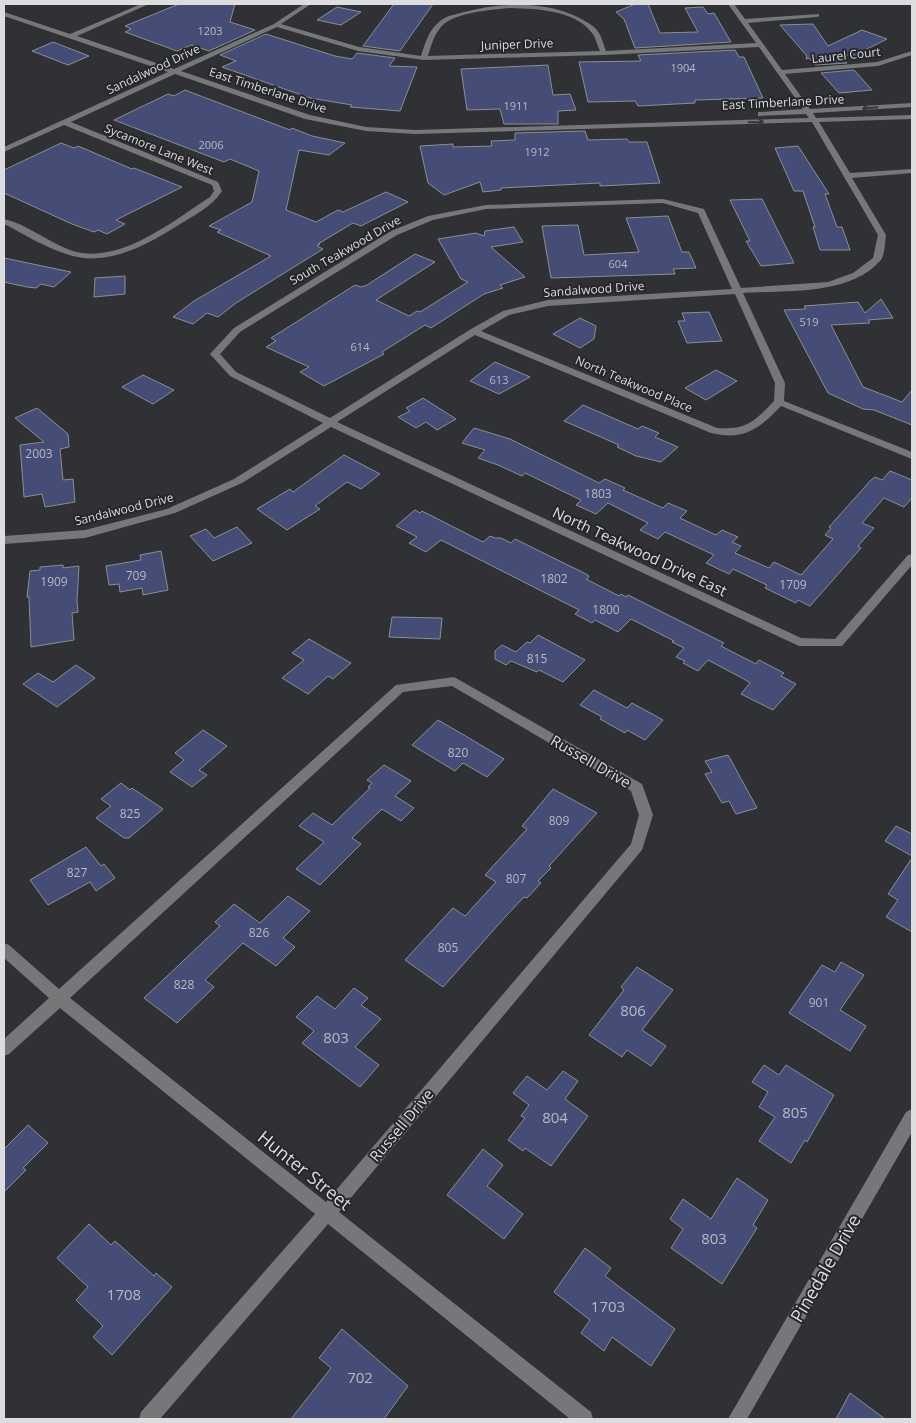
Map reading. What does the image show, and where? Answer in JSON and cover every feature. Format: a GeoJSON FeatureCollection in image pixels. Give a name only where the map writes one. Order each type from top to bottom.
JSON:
{"type":"FeatureCollection","features":[{"type":"Feature","properties":{"kind":"street"},"geometry":{"type":"LineString","coordinates":[[72,36],[146,4]]}},
{"type":"Feature","properties":{"kind":"street","name":"Sandalwood Drive"},"geometry":{"type":"LineString","coordinates":[[4,150],[276,25],[308,4]]}},
{"type":"Feature","properties":{"kind":"street","name":"Sandalwood Drive"},"geometry":{"type":"LineString","coordinates":[[4,540],[85,534],[171,511],[238,481],[474,331],[506,313],[548,303],[829,285],[856,275],[877,259],[882,235],[809,111],[731,4]]}},
{"type":"Feature","properties":{"kind":"street"},"geometry":{"type":"LineString","coordinates":[[424,58],[431,35],[446,20],[480,9],[512,5],[548,8],[575,15],[593,30],[604,53]]}},
{"type":"Feature","properties":{"kind":"street","name":"East Timberlane Drive"},"geometry":{"type":"LineString","coordinates":[[4,14],[308,117],[366,129],[415,132],[912,117]]}},
{"type":"Feature","properties":{"kind":"street"},"geometry":{"type":"LineString","coordinates":[[745,21],[817,15]]}},
{"type":"Feature","properties":{"kind":"street","name":"Juniper Drive"},"geometry":{"type":"LineString","coordinates":[[276,25],[358,49],[424,58],[604,53],[762,45]]}},
{"type":"Feature","properties":{"kind":"street","name":"Laurel Court"},"geometry":{"type":"LineString","coordinates":[[782,72],[878,64],[912,53]]}},
{"type":"Feature","properties":{"kind":"street","name":"East Timberlane Drive"},"geometry":{"type":"LineString","coordinates":[[655,124],[687,117],[912,105]]}},
{"type":"Feature","properties":{"kind":"street","name":"Sycamore Lane West"},"geometry":{"type":"LineString","coordinates":[[4,221],[71,254],[96,256],[120,252],[151,238],[213,199],[218,191],[215,184],[66,123]]}},
{"type":"Feature","properties":{"kind":"street"},"geometry":{"type":"LineString","coordinates":[[847,176],[912,171]]}},
{"type":"Feature","properties":{"kind":"street","name":"South Teakwood Drive"},"geometry":{"type":"LineString","coordinates":[[331,423],[233,374],[216,354],[237,330],[394,233],[431,218],[486,207],[663,201],[701,211],[737,292]]}},
{"type":"Feature","properties":{"kind":"street"},"geometry":{"type":"LineString","coordinates":[[737,292],[780,383],[779,402],[912,456]]}},
{"type":"Feature","properties":{"kind":"street","name":"North Teakwood Place"},"geometry":{"type":"LineString","coordinates":[[474,331],[715,431],[736,433],[753,429],[779,402]]}},
{"type":"Feature","properties":{"kind":"street","name":"North Teakwood Drive East"},"geometry":{"type":"LineString","coordinates":[[331,423],[799,642],[838,643],[912,558]]}},
{"type":"Feature","properties":{"kind":"street","name":"Russell Drive"},"geometry":{"type":"LineString","coordinates":[[4,1049],[400,688],[454,681],[637,788],[646,815],[637,846],[327,1213],[148,1419]]}},
{"type":"Feature","properties":{"kind":"street","name":"Hunter Street"},"geometry":{"type":"LineString","coordinates":[[4,948],[60,999],[584,1419]]}},
{"type":"Feature","properties":{"kind":"street","name":"Pinedale Drive"},"geometry":{"type":"LineString","coordinates":[[737,1419],[912,1117]]}},
{"type":"Feature","properties":{"kind":"building"},"geometry":{"type":"Polygon","coordinates":[[[179,4],[235,4],[230,22],[255,30],[209,51],[191,45],[177,51],[125,32],[131,29],[125,26],[179,4]]]}},
{"type":"Feature","properties":{"kind":"building"},"geometry":{"type":"Polygon","coordinates":[[[394,4],[433,4],[400,51],[363,46],[394,4]]]}},
{"type":"Feature","properties":{"kind":"building"},"geometry":{"type":"Polygon","coordinates":[[[635,4],[648,4],[660,33],[698,32],[685,8],[703,7],[708,14],[714,13],[731,42],[635,48],[624,19],[616,12],[635,4]]]}},
{"type":"Feature","properties":{"kind":"building"},"geometry":{"type":"Polygon","coordinates":[[[337,7],[361,12],[341,25],[317,20],[337,7]]]}},
{"type":"Feature","properties":{"kind":"building"},"geometry":{"type":"Polygon","coordinates":[[[813,24],[828,46],[862,30],[887,39],[855,55],[841,56],[847,63],[815,65],[809,58],[806,59],[807,56],[780,25],[813,24]]]}},
{"type":"Feature","properties":{"kind":"building"},"geometry":{"type":"Polygon","coordinates":[[[266,34],[335,56],[352,59],[357,53],[395,58],[389,66],[417,67],[400,111],[350,107],[352,105],[310,98],[222,67],[236,61],[220,55],[266,34]]]}},
{"type":"Feature","properties":{"kind":"building"},"geometry":{"type":"Polygon","coordinates":[[[53,42],[89,56],[68,65],[32,51],[53,42]]]}},
{"type":"Feature","properties":{"kind":"building"},"geometry":{"type":"Polygon","coordinates":[[[735,50],[739,57],[744,57],[763,98],[695,100],[695,103],[638,106],[635,101],[588,102],[579,62],[641,61],[638,55],[735,50]]]}},
{"type":"Feature","properties":{"kind":"building"},"geometry":{"type":"Polygon","coordinates":[[[548,65],[553,95],[570,94],[576,110],[558,111],[558,124],[504,124],[500,109],[467,110],[461,69],[548,65]]]}},
{"type":"Feature","properties":{"kind":"building"},"geometry":{"type":"Polygon","coordinates":[[[854,70],[872,90],[839,93],[821,73],[854,70]]]}},
{"type":"Feature","properties":{"kind":"building"},"geometry":{"type":"Polygon","coordinates":[[[185,90],[290,130],[292,128],[312,136],[345,143],[329,155],[299,150],[286,210],[316,222],[338,210],[343,212],[386,192],[408,202],[361,226],[353,223],[318,244],[320,244],[317,246],[323,249],[236,303],[218,317],[207,313],[193,324],[173,317],[194,301],[271,256],[217,232],[221,230],[209,226],[252,202],[259,171],[230,159],[224,162],[114,120],[168,94],[174,96],[185,90]]]}},
{"type":"Feature","properties":{"kind":"building"},"geometry":{"type":"Polygon","coordinates":[[[585,131],[588,140],[627,139],[629,142],[647,142],[660,183],[600,186],[600,183],[501,188],[501,190],[483,192],[480,182],[444,195],[428,183],[420,146],[453,144],[453,147],[492,146],[491,141],[515,140],[515,133],[585,131]]]}},
{"type":"Feature","properties":{"kind":"building"},"geometry":{"type":"Polygon","coordinates":[[[61,143],[74,148],[78,146],[132,169],[134,168],[182,187],[116,220],[125,224],[107,234],[98,230],[94,232],[72,224],[4,193],[4,170],[61,143]]]}},
{"type":"Feature","properties":{"kind":"building"},"geometry":{"type":"Polygon","coordinates":[[[798,146],[829,194],[825,194],[837,227],[842,227],[850,250],[820,250],[813,227],[815,227],[803,191],[794,191],[775,148],[798,146]]]}},
{"type":"Feature","properties":{"kind":"building"},"geometry":{"type":"Polygon","coordinates":[[[762,199],[794,263],[761,266],[746,241],[750,241],[730,200],[762,199]]]}},
{"type":"Feature","properties":{"kind":"building"},"geometry":{"type":"Polygon","coordinates":[[[668,216],[682,252],[689,252],[696,268],[673,269],[675,274],[551,278],[542,226],[578,225],[584,255],[639,252],[626,218],[668,216]]]}},
{"type":"Feature","properties":{"kind":"building"},"geometry":{"type":"Polygon","coordinates":[[[514,227],[523,242],[491,247],[525,277],[500,285],[503,288],[484,294],[431,328],[425,325],[382,352],[384,354],[324,386],[300,372],[309,367],[266,347],[276,341],[271,338],[355,285],[361,287],[367,285],[415,254],[435,262],[376,300],[409,316],[417,311],[420,312],[468,282],[461,279],[438,239],[476,233],[484,236],[485,231],[514,227]]]}},
{"type":"Feature","properties":{"kind":"building"},"geometry":{"type":"Polygon","coordinates":[[[4,258],[71,272],[54,287],[41,284],[36,288],[27,287],[4,282],[4,258]]]}},
{"type":"Feature","properties":{"kind":"building"},"geometry":{"type":"Polygon","coordinates":[[[125,276],[125,294],[94,297],[95,278],[125,276]]]}},
{"type":"Feature","properties":{"kind":"building"},"geometry":{"type":"Polygon","coordinates":[[[881,299],[893,318],[868,320],[870,323],[831,325],[863,387],[902,402],[912,390],[912,425],[874,410],[863,409],[828,393],[784,310],[806,309],[804,306],[858,302],[865,313],[881,299]]]}},
{"type":"Feature","properties":{"kind":"building"},"geometry":{"type":"Polygon","coordinates":[[[709,312],[722,341],[687,343],[678,321],[685,321],[682,313],[709,312]]]}},
{"type":"Feature","properties":{"kind":"building"},"geometry":{"type":"Polygon","coordinates":[[[580,318],[596,326],[594,339],[580,348],[553,334],[580,318]]]}},
{"type":"Feature","properties":{"kind":"building"},"geometry":{"type":"Polygon","coordinates":[[[495,362],[530,377],[499,394],[470,381],[495,362]]]}},
{"type":"Feature","properties":{"kind":"building"},"geometry":{"type":"Polygon","coordinates":[[[716,370],[737,381],[706,400],[685,388],[716,370]]]}},
{"type":"Feature","properties":{"kind":"building"},"geometry":{"type":"Polygon","coordinates":[[[143,375],[174,390],[153,404],[122,387],[143,375]]]}},
{"type":"Feature","properties":{"kind":"building"},"geometry":{"type":"Polygon","coordinates":[[[423,398],[456,419],[437,430],[426,422],[416,428],[398,417],[410,411],[406,408],[423,398]]]}},
{"type":"Feature","properties":{"kind":"building"},"geometry":{"type":"Polygon","coordinates":[[[583,405],[638,429],[642,426],[659,433],[655,437],[678,447],[661,462],[636,456],[617,447],[619,445],[564,421],[583,405]]]}},
{"type":"Feature","properties":{"kind":"building"},"geometry":{"type":"Polygon","coordinates":[[[37,408],[68,434],[69,447],[60,449],[63,480],[73,479],[75,502],[45,507],[42,494],[24,497],[20,445],[44,442],[15,418],[37,408]]]}},
{"type":"Feature","properties":{"kind":"building"},"geometry":{"type":"Polygon","coordinates":[[[474,428],[510,439],[599,483],[605,479],[625,488],[623,490],[663,508],[668,503],[687,511],[680,518],[716,535],[722,530],[738,537],[732,542],[741,546],[735,553],[769,568],[774,562],[801,575],[833,539],[825,535],[831,528],[829,527],[875,477],[882,480],[890,471],[912,480],[912,498],[904,507],[884,498],[862,523],[874,528],[858,546],[861,548],[810,606],[798,600],[796,603],[765,588],[767,585],[733,569],[729,574],[706,563],[714,555],[665,532],[658,539],[640,530],[648,523],[608,503],[596,514],[576,505],[581,500],[525,473],[522,476],[478,458],[485,450],[462,443],[474,428]]]}},
{"type":"Feature","properties":{"kind":"building"},"geometry":{"type":"Polygon","coordinates":[[[344,455],[380,474],[361,489],[347,482],[315,506],[320,509],[287,530],[257,509],[290,489],[293,492],[344,455]]]}},
{"type":"Feature","properties":{"kind":"building"},"geometry":{"type":"Polygon","coordinates":[[[415,510],[420,513],[422,511],[483,542],[490,536],[501,538],[511,543],[515,539],[588,575],[589,577],[586,579],[619,596],[621,594],[626,597],[628,595],[724,643],[721,646],[756,664],[759,660],[784,673],[781,676],[796,684],[773,710],[741,694],[750,683],[744,679],[708,660],[698,671],[676,657],[684,648],[631,619],[618,632],[595,620],[592,623],[575,614],[579,610],[441,540],[426,552],[409,543],[417,537],[396,526],[415,510]]]}},
{"type":"Feature","properties":{"kind":"building"},"geometry":{"type":"Polygon","coordinates":[[[237,527],[252,543],[213,561],[190,536],[206,529],[214,538],[237,527]]]}},
{"type":"Feature","properties":{"kind":"building"},"geometry":{"type":"Polygon","coordinates":[[[161,551],[168,590],[143,595],[142,588],[120,592],[119,584],[109,585],[106,566],[141,560],[140,555],[161,551]]]}},
{"type":"Feature","properties":{"kind":"building"},"geometry":{"type":"Polygon","coordinates":[[[63,565],[63,568],[79,566],[78,612],[72,613],[74,640],[31,647],[29,597],[27,597],[30,571],[40,570],[40,567],[63,565]]]}},
{"type":"Feature","properties":{"kind":"building"},"geometry":{"type":"Polygon","coordinates":[[[392,617],[442,618],[440,639],[389,637],[392,617]]]}},
{"type":"Feature","properties":{"kind":"building"},"geometry":{"type":"Polygon","coordinates":[[[538,635],[585,660],[563,682],[539,670],[537,672],[511,661],[506,665],[495,659],[495,651],[502,645],[516,652],[538,635]]]}},
{"type":"Feature","properties":{"kind":"building"},"geometry":{"type":"Polygon","coordinates":[[[309,639],[351,663],[333,679],[328,676],[308,694],[282,678],[304,660],[292,653],[309,639]]]}},
{"type":"Feature","properties":{"kind":"building"},"geometry":{"type":"Polygon","coordinates":[[[76,665],[95,678],[57,707],[23,684],[38,673],[53,682],[76,665]]]}},
{"type":"Feature","properties":{"kind":"building"},"geometry":{"type":"Polygon","coordinates":[[[594,690],[627,708],[632,703],[663,720],[645,740],[627,730],[625,733],[580,705],[594,690]]]}},
{"type":"Feature","properties":{"kind":"building"},"geometry":{"type":"Polygon","coordinates":[[[438,720],[504,759],[487,777],[463,763],[455,771],[412,745],[438,720]]]}},
{"type":"Feature","properties":{"kind":"building"},"geometry":{"type":"Polygon","coordinates":[[[203,730],[227,746],[199,770],[207,775],[192,787],[170,772],[184,760],[175,753],[203,730]]]}},
{"type":"Feature","properties":{"kind":"building"},"geometry":{"type":"Polygon","coordinates":[[[728,755],[757,808],[736,814],[729,801],[722,803],[705,774],[712,772],[705,761],[728,755]]]}},
{"type":"Feature","properties":{"kind":"building"},"geometry":{"type":"Polygon","coordinates":[[[384,765],[411,781],[395,796],[414,808],[401,821],[382,809],[352,838],[361,844],[320,885],[296,869],[324,842],[299,826],[313,813],[332,825],[370,788],[368,787],[372,783],[367,780],[384,765]]]}},
{"type":"Feature","properties":{"kind":"building"},"geometry":{"type":"Polygon","coordinates":[[[121,783],[130,790],[132,788],[163,809],[129,838],[124,838],[96,818],[111,806],[101,799],[121,783]]]}},
{"type":"Feature","properties":{"kind":"building"},"geometry":{"type":"Polygon","coordinates":[[[553,789],[597,813],[549,866],[551,868],[538,881],[541,883],[506,916],[443,987],[405,960],[453,908],[465,916],[496,882],[485,875],[527,829],[522,826],[553,789]]]}},
{"type":"Feature","properties":{"kind":"building"},"geometry":{"type":"Polygon","coordinates":[[[896,826],[912,834],[912,856],[885,841],[896,826]]]}},
{"type":"Feature","properties":{"kind":"building"},"geometry":{"type":"Polygon","coordinates":[[[86,847],[101,866],[104,864],[115,878],[96,891],[90,882],[48,905],[30,880],[86,847]]]}},
{"type":"Feature","properties":{"kind":"building"},"geometry":{"type":"Polygon","coordinates":[[[912,858],[912,932],[886,917],[898,900],[888,894],[912,858]]]}},
{"type":"Feature","properties":{"kind":"building"},"geometry":{"type":"Polygon","coordinates":[[[288,896],[310,911],[283,938],[295,947],[276,966],[243,943],[205,980],[214,987],[177,1023],[144,998],[220,926],[215,922],[234,904],[260,923],[288,896]]]}},
{"type":"Feature","properties":{"kind":"building"},"geometry":{"type":"Polygon","coordinates":[[[841,962],[864,975],[840,1010],[866,1026],[850,1051],[789,1013],[822,965],[835,972],[841,962]]]}},
{"type":"Feature","properties":{"kind":"building"},"geometry":{"type":"Polygon","coordinates":[[[637,967],[673,990],[642,1030],[666,1046],[651,1066],[627,1050],[622,1057],[589,1035],[624,990],[621,987],[637,967]]]}},
{"type":"Feature","properties":{"kind":"building"},"geometry":{"type":"Polygon","coordinates":[[[354,988],[368,998],[361,1005],[381,1019],[355,1047],[379,1065],[360,1087],[302,1043],[314,1031],[296,1017],[317,996],[335,1009],[354,988]]]}},
{"type":"Feature","properties":{"kind":"building"},"geometry":{"type":"Polygon","coordinates":[[[764,1065],[779,1075],[786,1065],[834,1095],[807,1142],[805,1140],[791,1163],[759,1141],[775,1117],[759,1107],[768,1092],[752,1082],[764,1065]]]}},
{"type":"Feature","properties":{"kind":"building"},"geometry":{"type":"Polygon","coordinates":[[[563,1071],[578,1081],[565,1099],[588,1116],[551,1166],[525,1148],[523,1151],[508,1140],[525,1118],[521,1116],[529,1105],[513,1093],[527,1076],[547,1090],[563,1071]]]}},
{"type":"Feature","properties":{"kind":"building"},"geometry":{"type":"Polygon","coordinates":[[[28,1125],[48,1143],[23,1168],[26,1170],[4,1192],[4,1149],[28,1125]]]}},
{"type":"Feature","properties":{"kind":"building"},"geometry":{"type":"Polygon","coordinates":[[[483,1149],[503,1165],[487,1186],[523,1214],[504,1239],[447,1195],[483,1149]]]}},
{"type":"Feature","properties":{"kind":"building"},"geometry":{"type":"Polygon","coordinates":[[[737,1178],[768,1200],[753,1225],[757,1228],[722,1284],[671,1248],[683,1229],[670,1219],[683,1199],[711,1219],[737,1178]]]}},
{"type":"Feature","properties":{"kind":"building"},"geometry":{"type":"Polygon","coordinates":[[[89,1224],[111,1245],[115,1241],[154,1276],[156,1273],[172,1287],[112,1355],[93,1337],[103,1326],[76,1300],[88,1287],[57,1258],[89,1224]]]}},
{"type":"Feature","properties":{"kind":"building"},"geometry":{"type":"Polygon","coordinates":[[[585,1248],[611,1268],[605,1276],[675,1329],[651,1366],[612,1337],[604,1351],[581,1333],[590,1320],[554,1292],[585,1248]]]}},
{"type":"Feature","properties":{"kind":"building"},"geometry":{"type":"Polygon","coordinates":[[[342,1329],[408,1386],[384,1419],[291,1419],[331,1368],[319,1358],[342,1329]]]}},
{"type":"Feature","properties":{"kind":"building"},"geometry":{"type":"Polygon","coordinates":[[[850,1393],[885,1419],[836,1419],[850,1393]]]}}]}
